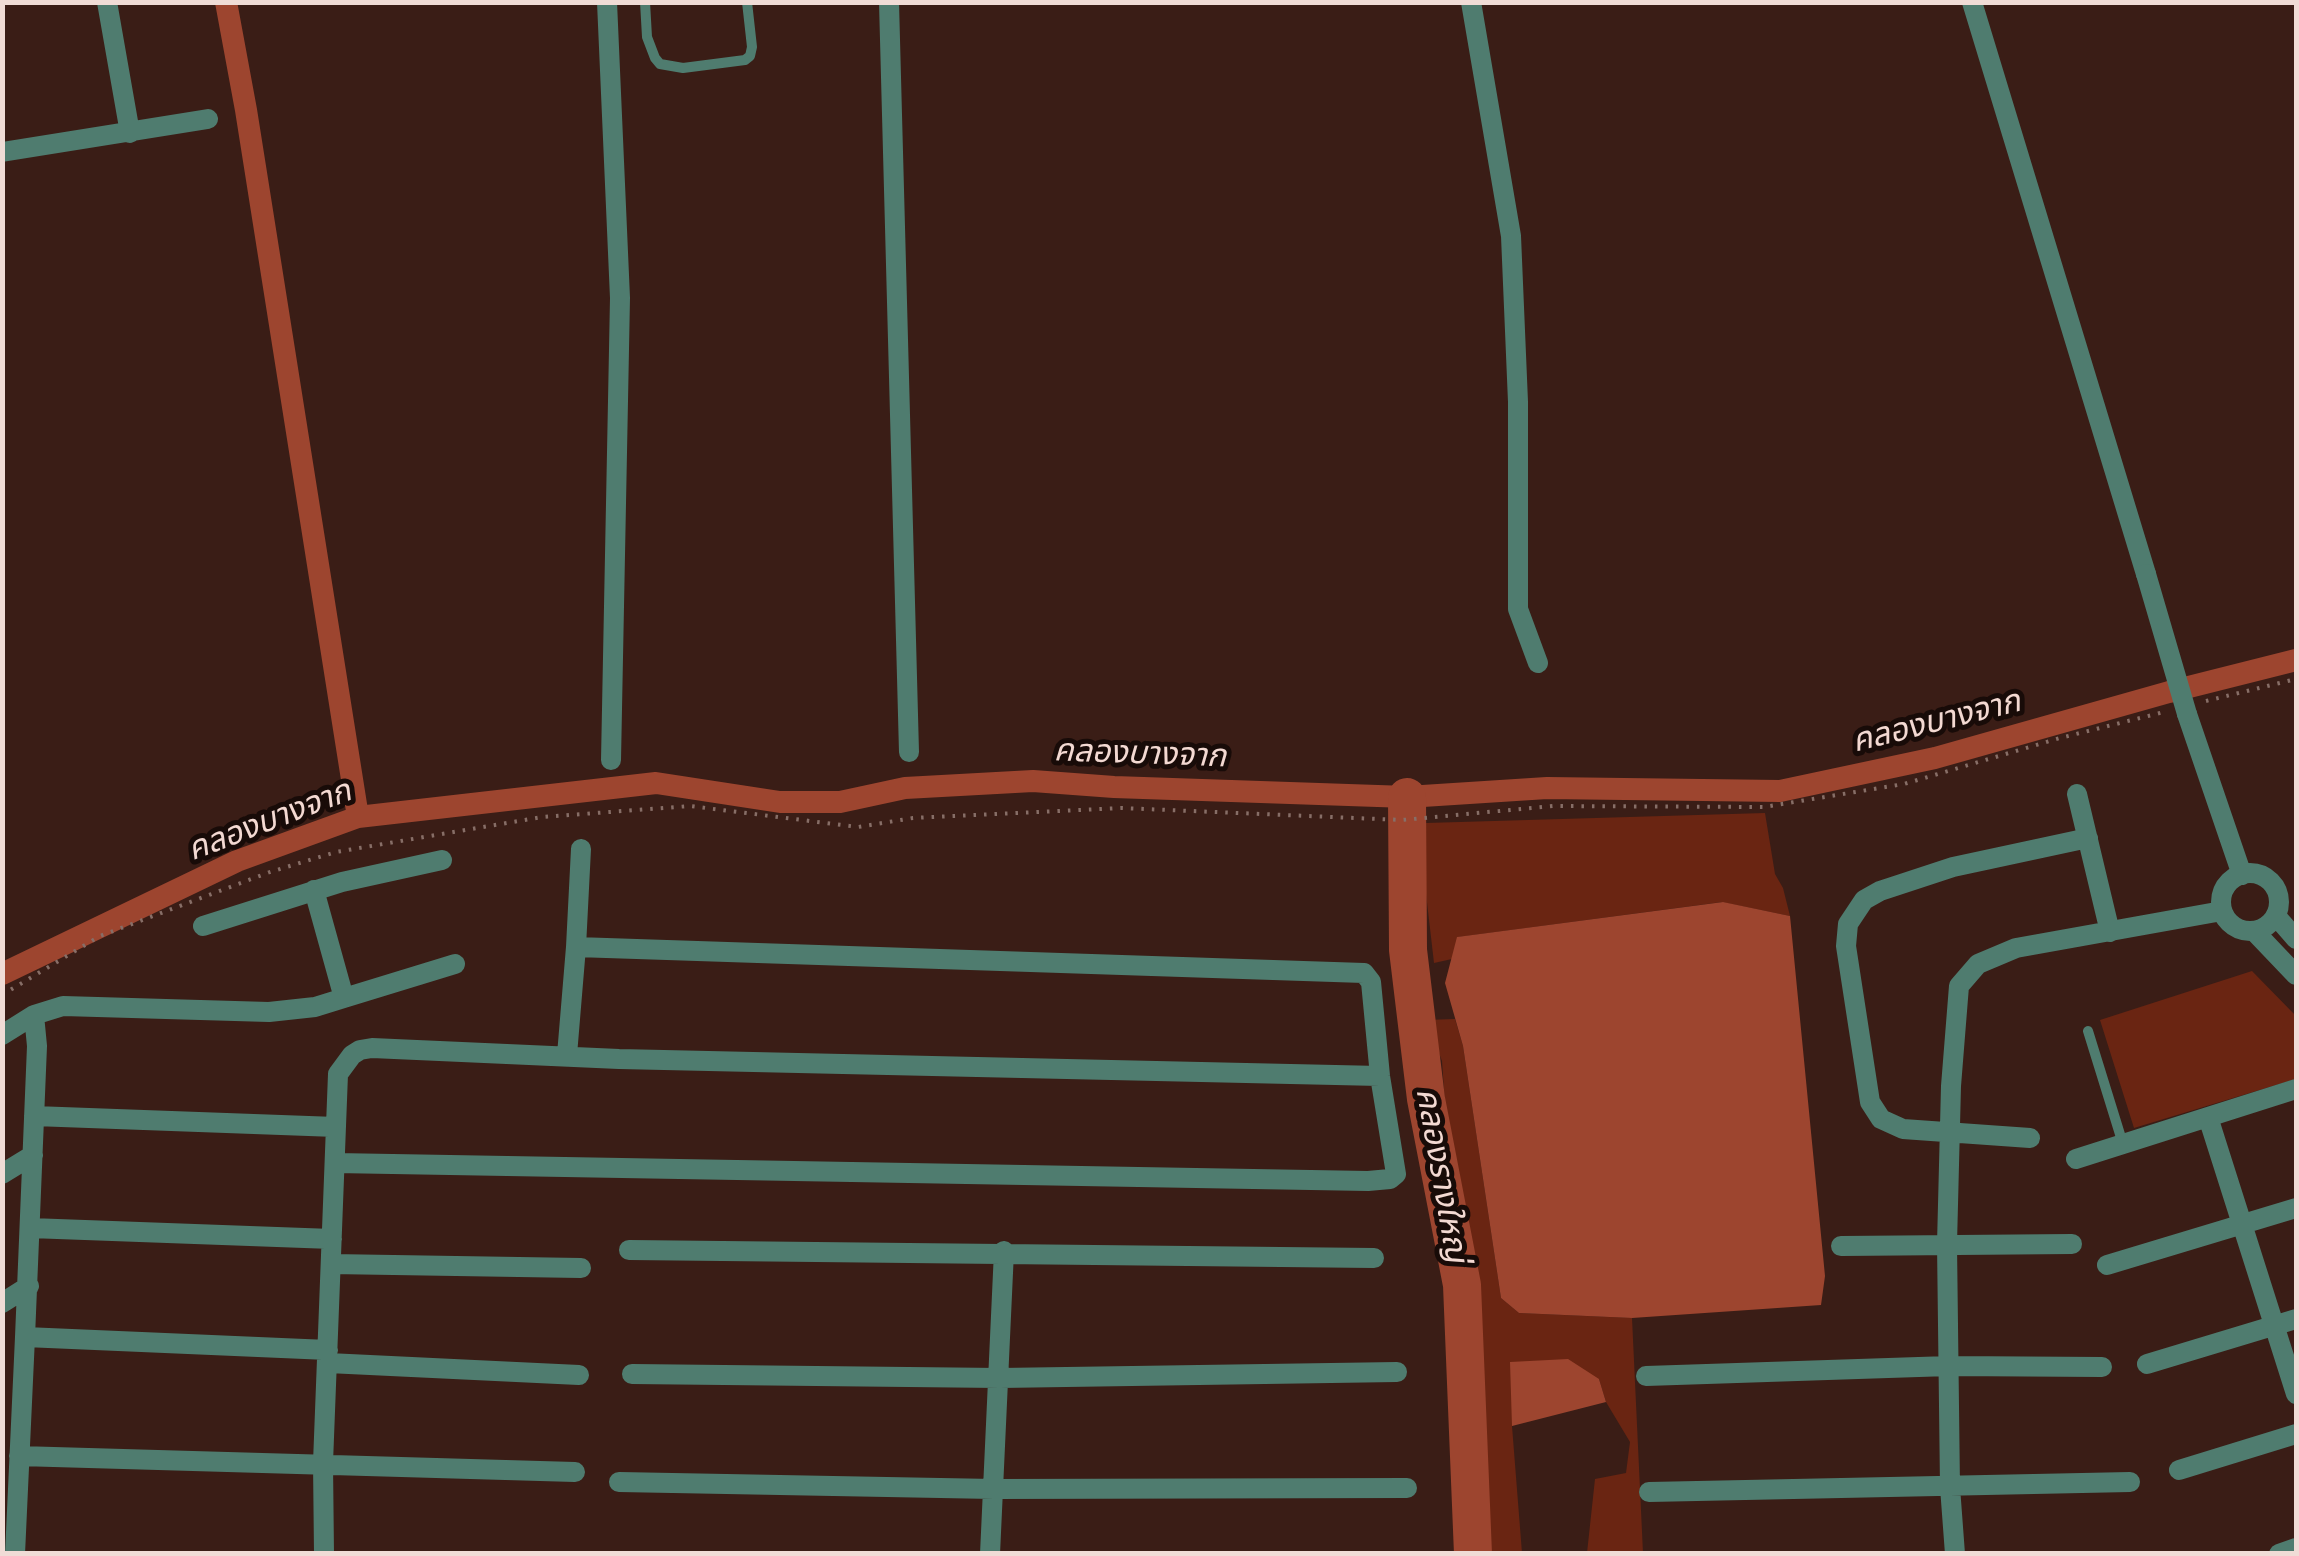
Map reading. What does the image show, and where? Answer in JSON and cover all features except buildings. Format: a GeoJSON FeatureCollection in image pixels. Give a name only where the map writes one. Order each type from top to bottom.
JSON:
{"type":"FeatureCollection","features":[{"type":"Feature","properties":{"kind":"street"},"geometry":{"type":"LineString","coordinates":[[106,2],[130,133]]}},
{"type":"Feature","properties":{"kind":"street"},"geometry":{"type":"LineString","coordinates":[[608,2],[620,298],[611,760]]}},
{"type":"Feature","properties":{"kind":"street"},"geometry":{"type":"LineString","coordinates":[[888,2],[909,752]]}},
{"type":"Feature","properties":{"kind":"street"},"geometry":{"type":"LineString","coordinates":[[1471,2],[1511,236],[1518,385],[1518,609],[1538,664]]}},
{"type":"Feature","properties":{"kind":"street"},"geometry":{"type":"LineString","coordinates":[[1972,2],[2242,875]]}},
{"type":"Feature","properties":{"kind":"street"},"geometry":{"type":"LineString","coordinates":[[2,152],[208,120]]}},
{"type":"Feature","properties":{"kind":"street"},"geometry":{"type":"LineString","coordinates":[[2078,794],[2110,932]]}},
{"type":"Feature","properties":{"kind":"street"},"geometry":{"type":"LineString","coordinates":[[2030,1138],[1903,1130],[1881,1118],[1870,1102],[1846,946],[1848,924],[1864,900],[1880,891],[1953,867],[2088,838]]}},
{"type":"Feature","properties":{"kind":"street"},"geometry":{"type":"LineString","coordinates":[[566,1055],[582,848]]}},
{"type":"Feature","properties":{"kind":"street"},"geometry":{"type":"LineString","coordinates":[[204,926],[314,890],[442,860]]}},
{"type":"Feature","properties":{"kind":"street"},"geometry":{"type":"LineString","coordinates":[[2254,931],[2276,916],[2276,889],[2264,876],[2242,875],[2223,891],[2222,911],[2234,927],[2254,931],[2296,975]]}},
{"type":"Feature","properties":{"kind":"street"},"geometry":{"type":"LineString","coordinates":[[2276,889],[2296,879]]}},
{"type":"Feature","properties":{"kind":"street"},"geometry":{"type":"LineString","coordinates":[[314,890],[344,998]]}},
{"type":"Feature","properties":{"kind":"street"},"geometry":{"type":"LineString","coordinates":[[1955,1554],[1950,1487],[1947,1244],[1959,986],[1966,974],[1994,955],[2016,948],[2222,911]]}},
{"type":"Feature","properties":{"kind":"street"},"geometry":{"type":"LineString","coordinates":[[2276,916],[2296,939]]}},
{"type":"Feature","properties":{"kind":"street"},"geometry":{"type":"LineString","coordinates":[[335,1163],[1381,1181],[1396,1174],[1380,1076],[1371,982],[1364,973],[576,947]]}},
{"type":"Feature","properties":{"kind":"street"},"geometry":{"type":"LineString","coordinates":[[2,1035],[34,1015],[63,1006],[269,1012],[315,1007],[455,964]]}},
{"type":"Feature","properties":{"kind":"street"},"geometry":{"type":"LineString","coordinates":[[14,1554],[19,1456],[11,1431],[26,1338],[29,1286],[37,1046],[34,1015]]}},
{"type":"Feature","properties":{"kind":"street"},"geometry":{"type":"LineString","coordinates":[[324,1554],[338,1074],[360,1050],[1380,1076]]}},
{"type":"Feature","properties":{"kind":"street"},"geometry":{"type":"LineString","coordinates":[[2076,1159],[2296,1088]]}},
{"type":"Feature","properties":{"kind":"street"},"geometry":{"type":"LineString","coordinates":[[34,1116],[336,1128]]}},
{"type":"Feature","properties":{"kind":"street"},"geometry":{"type":"LineString","coordinates":[[2208,1117],[2296,1394]]}},
{"type":"Feature","properties":{"kind":"street"},"geometry":{"type":"LineString","coordinates":[[2,1174],[33,1155]]}},
{"type":"Feature","properties":{"kind":"street"},"geometry":{"type":"LineString","coordinates":[[2106,1265],[2296,1208]]}},
{"type":"Feature","properties":{"kind":"street"},"geometry":{"type":"LineString","coordinates":[[30,1228],[332,1239]]}},
{"type":"Feature","properties":{"kind":"street"},"geometry":{"type":"LineString","coordinates":[[1841,1246],[2072,1244]]}},
{"type":"Feature","properties":{"kind":"street"},"geometry":{"type":"LineString","coordinates":[[629,1250],[1004,1251],[1374,1258]]}},
{"type":"Feature","properties":{"kind":"street"},"geometry":{"type":"LineString","coordinates":[[990,1554],[1004,1251]]}},
{"type":"Feature","properties":{"kind":"street"},"geometry":{"type":"LineString","coordinates":[[331,1264],[581,1268]]}},
{"type":"Feature","properties":{"kind":"street"},"geometry":{"type":"LineString","coordinates":[[2,1303],[29,1286]]}},
{"type":"Feature","properties":{"kind":"street"},"geometry":{"type":"LineString","coordinates":[[2147,1364],[2296,1318]]}},
{"type":"Feature","properties":{"kind":"street"},"geometry":{"type":"LineString","coordinates":[[26,1338],[579,1375]]}},
{"type":"Feature","properties":{"kind":"street"},"geometry":{"type":"LineString","coordinates":[[1646,1376],[1948,1366],[2102,1367]]}},
{"type":"Feature","properties":{"kind":"street"},"geometry":{"type":"LineString","coordinates":[[632,1374],[1000,1378],[1397,1372]]}},
{"type":"Feature","properties":{"kind":"street"},"geometry":{"type":"LineString","coordinates":[[2180,1470],[2296,1434]]}},
{"type":"Feature","properties":{"kind":"street"},"geometry":{"type":"LineString","coordinates":[[19,1456],[575,1472]]}},
{"type":"Feature","properties":{"kind":"street"},"geometry":{"type":"LineString","coordinates":[[619,1482],[994,1489],[1407,1488]]}},
{"type":"Feature","properties":{"kind":"street"},"geometry":{"type":"LineString","coordinates":[[1649,1492],[2130,1482]]}},
{"type":"Feature","properties":{"kind":"street"},"geometry":{"type":"LineString","coordinates":[[2279,1554],[2296,1548]]}},
{"type":"Feature","properties":{"kind":"lane"},"geometry":{"type":"LineString","coordinates":[[645,2],[648,37],[655,58],[660,64],[683,68],[750,56],[747,2]]}},
{"type":"Feature","properties":{"kind":"lane"},"geometry":{"type":"LineString","coordinates":[[2088,1032],[2123,1144]]}},
{"type":"Feature","properties":{"kind":"path"},"geometry":{"type":"LineString","coordinates":[[2,994],[100,936],[270,872],[336,852],[542,817],[690,806],[858,827],[912,818],[1121,808],[1402,820],[1552,806],[1764,807],[1904,784],[2060,738],[2296,679]]}},
{"type":"Feature","properties":{"kind":"shaded area"},"geometry":{"type":"Polygon","coordinates":[[[1765,813],[1775,874],[1790,916],[1722,902],[1458,937],[1452,959],[1434,963],[1419,833],[1426,823],[1765,813]]]}},
{"type":"Feature","properties":{"kind":"shaded area"},"geometry":{"type":"Polygon","coordinates":[[[1723,902],[1790,916],[1825,1276],[1821,1305],[1632,1318],[1519,1313],[1501,1298],[1463,1046],[1445,983],[1457,937],[1723,902]]]}},
{"type":"Feature","properties":{"kind":"shaded area"},"geometry":{"type":"Polygon","coordinates":[[[2252,971],[2296,1016],[2296,1079],[2134,1128],[2100,1020],[2252,971]]]}},
{"type":"Feature","properties":{"kind":"shaded area"},"geometry":{"type":"Polygon","coordinates":[[[1455,1019],[1463,1046],[1501,1298],[1519,1313],[1632,1318],[1643,1553],[1587,1553],[1595,1479],[1626,1473],[1630,1442],[1606,1402],[1599,1379],[1512,1426],[1522,1553],[1488,1553],[1484,1421],[1466,1245],[1449,1161],[1442,1061],[1426,1020],[1455,1019]]]}},
{"type":"Feature","properties":{"kind":"shaded area"},"geometry":{"type":"Polygon","coordinates":[[[1568,1359],[1599,1379],[1606,1402],[1512,1426],[1510,1362],[1568,1359]]]}},
{"type":"Feature","properties":{"kind":"waterway"},"geometry":{"type":"LineString","coordinates":[[226,2],[358,817]]}},
{"type":"Feature","properties":{"kind":"waterway","name":"คลองบางจาก"},"geometry":{"type":"LineString","coordinates":[[2,974],[237,861],[358,817],[656,783],[780,802],[840,802],[905,788],[1033,781],[1407,797],[1547,788],[1780,791],[1935,758],[2296,660]]}},
{"type":"Feature","properties":{"kind":"waterway","name":"คลองรางใหญ่"},"geometry":{"type":"LineString","coordinates":[[1407,797],[1408,950],[1426,1099],[1462,1285],[1473,1554]]}}]}
